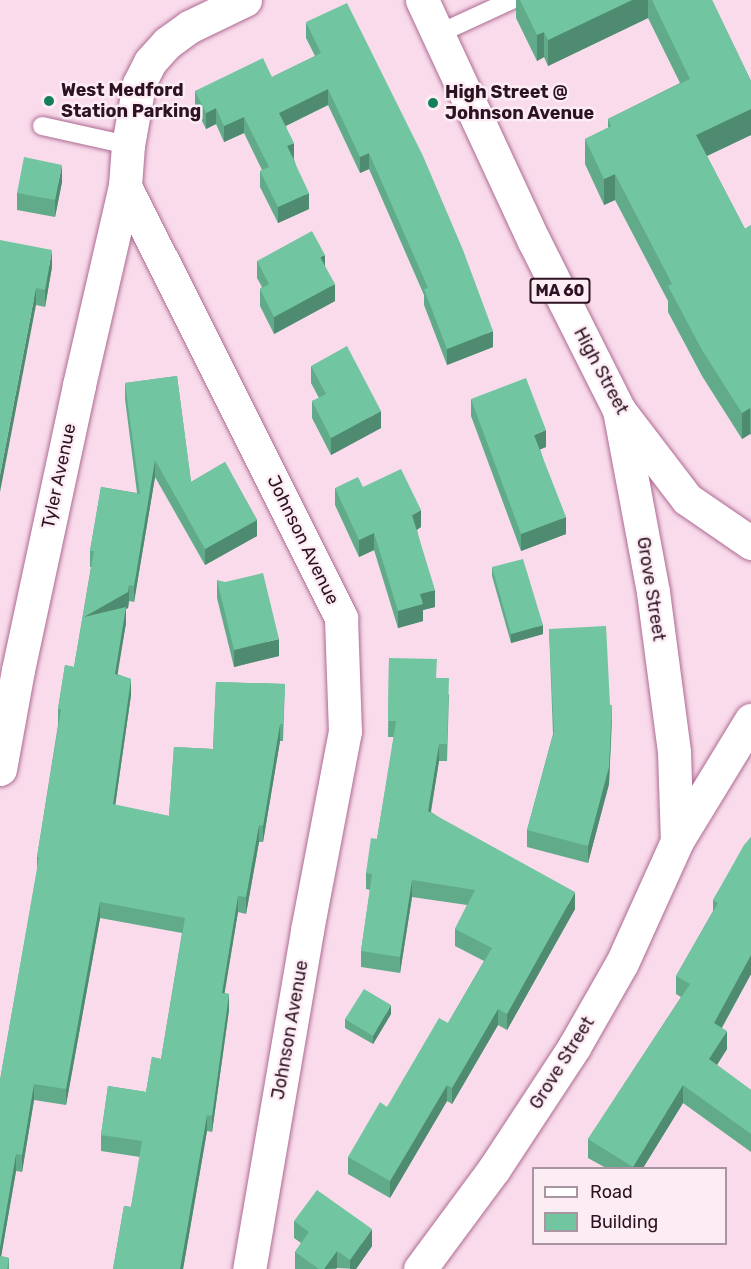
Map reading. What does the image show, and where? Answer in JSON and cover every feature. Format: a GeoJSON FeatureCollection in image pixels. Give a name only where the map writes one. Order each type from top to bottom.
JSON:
{"type":"FeatureCollection","features":[{"type":"Feature","properties":{"kind":"street"},"geometry":{"type":"LineString","coordinates":[[125,186],[128,145],[139,84],[150,62],[167,44],[189,27],[244,0]]}},
{"type":"Feature","properties":{"kind":"street","name":"High Street"},"geometry":{"type":"LineString","coordinates":[[422,0],[534,241],[619,410],[687,499],[751,543]]}},
{"type":"Feature","properties":{"kind":"street","name":"Tyler Avenue"},"geometry":{"type":"LineString","coordinates":[[0,769],[71,420],[125,186]]}},
{"type":"Feature","properties":{"kind":"street","name":"Johnson Avenue"},"geometry":{"type":"LineString","coordinates":[[125,186],[216,362],[340,618],[345,731],[307,931],[249,1269]]}},
{"type":"Feature","properties":{"kind":"street","name":"Grove Street"},"geometry":{"type":"LineString","coordinates":[[619,410],[653,592],[674,752],[677,841]]}},
{"type":"Feature","properties":{"kind":"street","name":"Grove Street"},"geometry":{"type":"LineString","coordinates":[[420,1269],[494,1169],[574,1047],[622,963],[677,841],[751,720]]}},
{"type":"Feature","properties":{"kind":"lane"},"geometry":{"type":"LineString","coordinates":[[438,34],[512,0]]}},
{"type":"Feature","properties":{"kind":"lane"},"geometry":{"type":"LineString","coordinates":[[42,126],[128,145]]}},
{"type":"Feature","properties":{"kind":"building"},"geometry":{"type":"Polygon","coordinates":[[[520,0],[632,0],[548,40],[544,32],[537,35],[520,0]]]}},
{"type":"Feature","properties":{"kind":"building"},"geometry":{"type":"Polygon","coordinates":[[[652,0],[712,0],[751,81],[751,109],[696,135],[745,229],[751,225],[751,409],[742,413],[702,350],[668,286],[672,284],[615,174],[604,179],[585,139],[611,126],[608,119],[690,79],[652,0]]]}},
{"type":"Feature","properties":{"kind":"building"},"geometry":{"type":"Polygon","coordinates":[[[347,3],[423,156],[463,250],[493,331],[447,349],[424,289],[428,288],[369,153],[360,157],[328,89],[279,113],[294,143],[287,146],[309,193],[278,207],[260,171],[269,167],[244,117],[224,126],[216,108],[206,113],[195,91],[263,58],[272,77],[321,53],[306,22],[347,3]]]}},
{"type":"Feature","properties":{"kind":"building"},"geometry":{"type":"Polygon","coordinates":[[[24,157],[62,165],[55,200],[17,193],[24,157]]]}},
{"type":"Feature","properties":{"kind":"building"},"geometry":{"type":"Polygon","coordinates":[[[312,231],[325,255],[320,257],[335,284],[274,317],[260,289],[269,284],[257,261],[312,231]]]}},
{"type":"Feature","properties":{"kind":"building"},"geometry":{"type":"Polygon","coordinates":[[[0,240],[52,250],[45,290],[36,288],[0,475],[0,240]]]}},
{"type":"Feature","properties":{"kind":"building"},"geometry":{"type":"Polygon","coordinates":[[[347,346],[381,411],[331,438],[312,401],[326,394],[311,366],[347,346]]]}},
{"type":"Feature","properties":{"kind":"building"},"geometry":{"type":"Polygon","coordinates":[[[177,376],[191,482],[225,462],[257,520],[205,549],[155,460],[134,586],[129,585],[128,592],[84,617],[126,607],[115,674],[131,679],[113,804],[169,816],[174,747],[213,749],[216,682],[285,684],[283,724],[280,724],[263,826],[259,825],[246,897],[238,896],[222,993],[229,994],[212,1116],[207,1115],[180,1269],[113,1269],[124,1206],[131,1207],[142,1141],[101,1135],[108,1086],[146,1092],[152,1057],[161,1059],[185,918],[100,902],[66,1089],[34,1084],[22,1155],[16,1154],[0,1247],[0,1080],[39,857],[37,857],[61,709],[58,709],[65,665],[74,667],[94,551],[90,551],[101,487],[140,494],[125,383],[177,376]]]}},
{"type":"Feature","properties":{"kind":"building"},"geometry":{"type":"Polygon","coordinates":[[[526,378],[546,430],[534,435],[566,517],[521,534],[471,399],[526,378]]]}},
{"type":"Feature","properties":{"kind":"building"},"geometry":{"type":"Polygon","coordinates":[[[401,469],[421,510],[412,515],[435,590],[420,594],[423,604],[398,611],[374,533],[359,540],[335,488],[358,477],[363,487],[401,469]]]}},
{"type":"Feature","properties":{"kind":"building"},"geometry":{"type":"Polygon","coordinates":[[[523,559],[543,625],[511,634],[492,567],[523,559]]]}},
{"type":"Feature","properties":{"kind":"building"},"geometry":{"type":"Polygon","coordinates":[[[263,573],[279,639],[234,650],[217,580],[225,582],[263,573]]]}},
{"type":"Feature","properties":{"kind":"building"},"geometry":{"type":"Polygon","coordinates":[[[606,626],[610,705],[612,705],[609,767],[588,846],[527,830],[554,732],[549,629],[606,626]]]}},
{"type":"Feature","properties":{"kind":"building"},"geometry":{"type":"Polygon","coordinates":[[[389,658],[437,659],[436,678],[449,678],[447,744],[439,744],[428,811],[575,892],[507,1014],[498,1009],[452,1088],[447,1085],[390,1181],[348,1157],[380,1102],[387,1107],[439,1018],[448,1023],[492,948],[455,929],[475,890],[412,880],[400,957],[361,951],[372,874],[366,873],[371,838],[377,839],[396,721],[388,721],[389,658]]]}},
{"type":"Feature","properties":{"kind":"building"},"geometry":{"type":"Polygon","coordinates":[[[751,837],[751,955],[714,1023],[727,1031],[709,1059],[751,1090],[751,1134],[683,1085],[633,1167],[588,1139],[690,984],[676,976],[718,903],[713,900],[744,845],[751,837]]]}},
{"type":"Feature","properties":{"kind":"building"},"geometry":{"type":"Polygon","coordinates":[[[364,989],[391,1005],[373,1036],[345,1019],[364,989]]]}},
{"type":"Feature","properties":{"kind":"building"},"geometry":{"type":"Polygon","coordinates":[[[317,1190],[372,1229],[350,1260],[337,1251],[324,1269],[319,1269],[295,1252],[309,1232],[294,1221],[317,1190]]]}},
{"type":"Feature","properties":{"kind":"building"},"geometry":{"type":"Polygon","coordinates":[[[0,1256],[9,1258],[7,1269],[0,1269],[0,1256]]]}},
{"type":"Feature","properties":{"kind":"place","name":"West Medford Station Parking"},"geometry":{"type":"Point","coordinates":[49,101]}},
{"type":"Feature","properties":{"kind":"place","name":"High Street @ Johnson Avenue"},"geometry":{"type":"Point","coordinates":[433,103]}}]}
